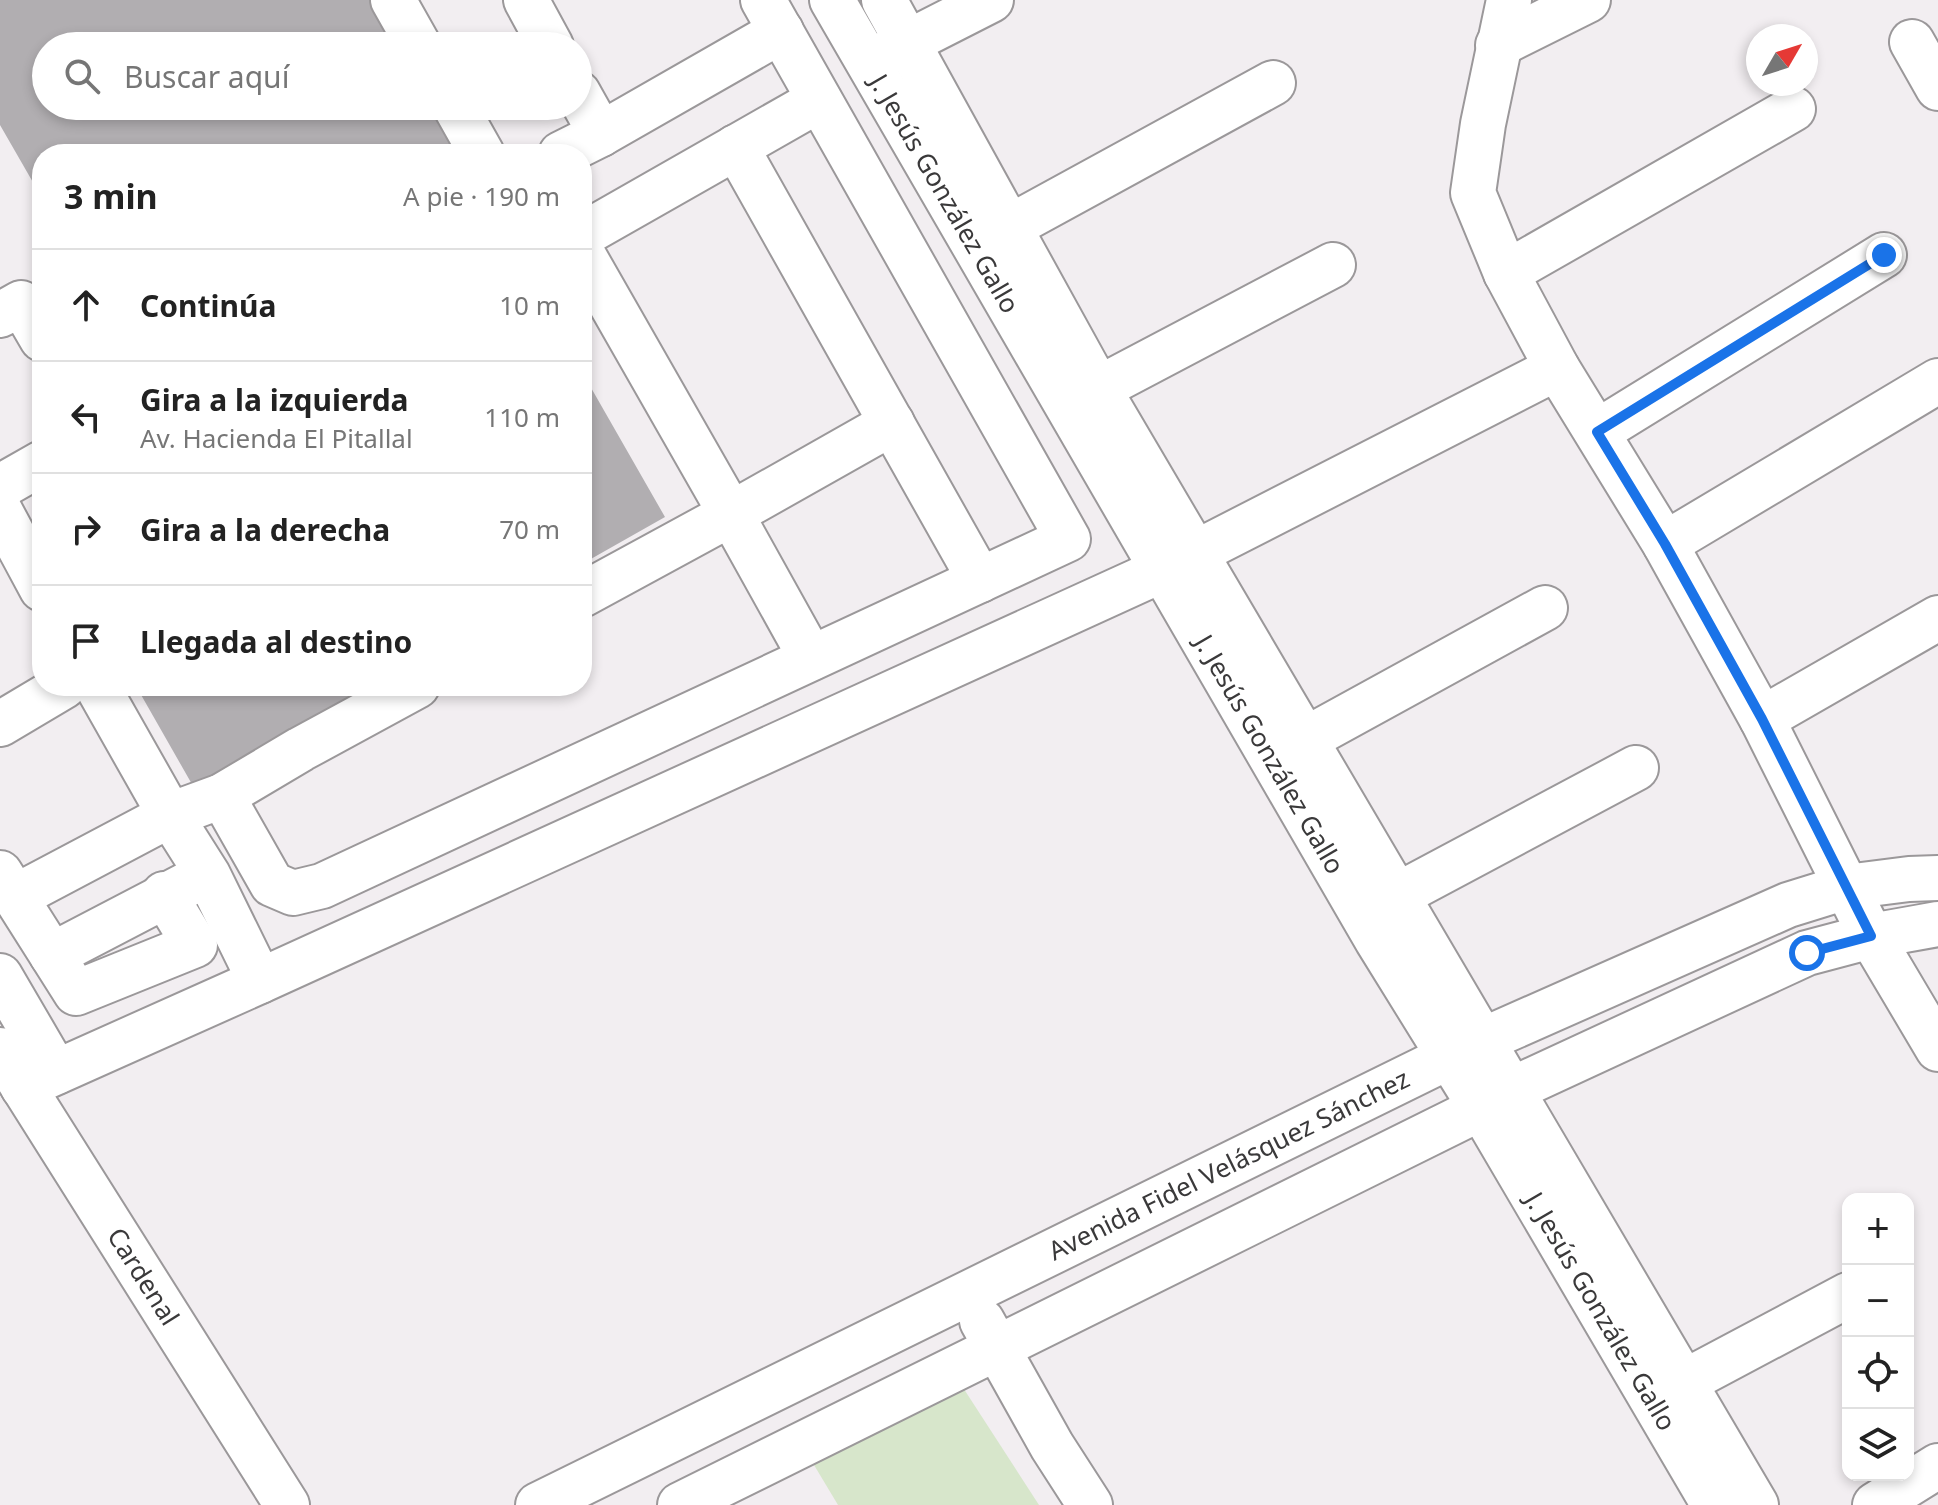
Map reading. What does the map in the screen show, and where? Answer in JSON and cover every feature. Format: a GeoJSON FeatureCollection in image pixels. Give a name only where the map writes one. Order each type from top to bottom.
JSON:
{"type":"FeatureCollection","features":[{"type":"Feature","properties":{"kind":"street"},"geometry":{"type":"LineString","coordinates":[[393,0],[411,32]]}},
{"type":"Feature","properties":{"kind":"street"},"geometry":{"type":"LineString","coordinates":[[526,0],[543,32]]}},
{"type":"Feature","properties":{"kind":"street","name":"J. Jesús González Gallo"},"geometry":{"type":"LineString","coordinates":[[832,0],[867,64],[991,237],[1287,749],[1668,1391],[1756,1505]]}},
{"type":"Feature","properties":{"kind":"street","name":"J. Jesús González Gallo"},"geometry":{"type":"LineString","coordinates":[[884,0],[907,43],[991,237]]}},
{"type":"Feature","properties":{"kind":"street"},"geometry":{"type":"LineString","coordinates":[[867,64],[991,0]]}},
{"type":"Feature","properties":{"kind":"street"},"geometry":{"type":"LineString","coordinates":[[1509,0],[1483,124],[1473,193],[1506,273],[1557,368],[1665,544],[1762,719],[1871,936],[1938,1049]]}},
{"type":"Feature","properties":{"kind":"street"},"geometry":{"type":"LineString","coordinates":[[1498,45],[1588,0]]}},
{"type":"Feature","properties":{"kind":"street"},"geometry":{"type":"LineString","coordinates":[[222,796],[272,884],[293,893],[322,886],[1068,539],[772,15],[601,134],[581,144]]}},
{"type":"Feature","properties":{"kind":"street"},"geometry":{"type":"LineString","coordinates":[[1912,42],[1938,88]]}},
{"type":"Feature","properties":{"kind":"street"},"geometry":{"type":"LineString","coordinates":[[991,237],[1273,83]]}},
{"type":"Feature","properties":{"kind":"street"},"geometry":{"type":"LineString","coordinates":[[592,229],[819,100]]}},
{"type":"Feature","properties":{"kind":"street"},"geometry":{"type":"LineString","coordinates":[[1506,273],[1793,109]]}},
{"type":"Feature","properties":{"kind":"street"},"geometry":{"type":"LineString","coordinates":[[592,118],[601,134]]}},
{"type":"Feature","properties":{"kind":"street"},"geometry":{"type":"LineString","coordinates":[[463,120],[476,144]]}},
{"type":"Feature","properties":{"kind":"street"},"geometry":{"type":"LineString","coordinates":[[736,147],[980,580]]}},
{"type":"Feature","properties":{"kind":"street"},"geometry":{"type":"LineString","coordinates":[[1597,432],[1884,255]]}},
{"type":"Feature","properties":{"kind":"street"},"geometry":{"type":"LineString","coordinates":[[1083,396],[1333,265]]}},
{"type":"Feature","properties":{"kind":"street"},"geometry":{"type":"LineString","coordinates":[[592,271],[811,658]]}},
{"type":"Feature","properties":{"kind":"street"},"geometry":{"type":"LineString","coordinates":[[0,315],[21,303],[32,322]]}},
{"type":"Feature","properties":{"kind":"street"},"geometry":{"type":"LineString","coordinates":[[0,976],[40,1079],[1178,562],[1557,368]]}},
{"type":"Feature","properties":{"kind":"street"},"geometry":{"type":"LineString","coordinates":[[1665,544],[1938,381]]}},
{"type":"Feature","properties":{"kind":"street"},"geometry":{"type":"LineString","coordinates":[[592,590],[892,423]]}},
{"type":"Feature","properties":{"kind":"street"},"geometry":{"type":"LineString","coordinates":[[0,487],[32,469]]}},
{"type":"Feature","properties":{"kind":"street"},"geometry":{"type":"LineString","coordinates":[[0,511],[26,562]]}},
{"type":"Feature","properties":{"kind":"street"},"geometry":{"type":"LineString","coordinates":[[1287,749],[1545,608]]}},
{"type":"Feature","properties":{"kind":"street"},"geometry":{"type":"LineString","coordinates":[[1762,719],[1938,618]]}},
{"type":"Feature","properties":{"kind":"street"},"geometry":{"type":"LineString","coordinates":[[0,724],[47,696]]}},
{"type":"Feature","properties":{"kind":"street"},"geometry":{"type":"LineString","coordinates":[[103,696],[208,875],[260,981]]}},
{"type":"Feature","properties":{"kind":"street"},"geometry":{"type":"LineString","coordinates":[[164,894],[195,945],[76,993],[8,885],[170,815],[222,796],[399,696]]}},
{"type":"Feature","properties":{"kind":"street","name":"J. Jesús González Gallo"},"geometry":{"type":"LineString","coordinates":[[1287,749],[1398,895],[1465,1050]]}},
{"type":"Feature","properties":{"kind":"street"},"geometry":{"type":"LineString","coordinates":[[1398,895],[1636,768]]}},
{"type":"Feature","properties":{"kind":"street"},"geometry":{"type":"LineString","coordinates":[[52,955],[164,894],[208,875]]}},
{"type":"Feature","properties":{"kind":"street","name":"Avenida Fidel Velásquez Sánchez"},"geometry":{"type":"LineString","coordinates":[[538,1505],[1465,1050],[1788,905],[1846,887],[1938,878]]}},
{"type":"Feature","properties":{"kind":"street"},"geometry":{"type":"LineString","coordinates":[[680,1505],[1496,1099],[1807,953],[1871,936],[1938,924]]}},
{"type":"Feature","properties":{"kind":"street","name":"Cardenal"},"geometry":{"type":"LineString","coordinates":[[0,1050],[40,1079],[287,1505]]}},
{"type":"Feature","properties":{"kind":"street"},"geometry":{"type":"LineString","coordinates":[[967,1295],[1052,1446],[1090,1505]]}},
{"type":"Feature","properties":{"kind":"street"},"geometry":{"type":"LineString","coordinates":[[1668,1391],[1842,1298]]}},
{"type":"Feature","properties":{"kind":"street","name":"J. Jesús González Gallo"},"geometry":{"type":"LineString","coordinates":[[1668,1391],[1714,1505]]}},
{"type":"Feature","properties":{"kind":"street"},"geometry":{"type":"LineString","coordinates":[[1875,1505],[1938,1466]]}},
{"type":"Feature","properties":{"kind":"green space"},"geometry":{"type":"Polygon","coordinates":[[[960,1383],[1039,1505],[838,1505],[808,1455],[960,1383]]]}},
{"type":"Feature","properties":{"kind":"building"},"geometry":{"type":"Polygon","coordinates":[[[0,0],[369,0],[387,32],[32,32],[32,120],[438,120],[451,144],[32,144],[32,181],[0,125],[0,0]]]}},
{"type":"Feature","properties":{"kind":"building"},"geometry":{"type":"Polygon","coordinates":[[[592,389],[665,517],[592,558],[592,389]]]}},
{"type":"Feature","properties":{"kind":"building"},"geometry":{"type":"Polygon","coordinates":[[[142,696],[351,696],[193,786],[142,696]]]}},
{"type":"Feature","properties":{"kind":"route"},"geometry":{"type":"LineString","coordinates":[[1807,953],[1871,936],[1762,719],[1665,544],[1597,432],[1884,255]]}}]}
